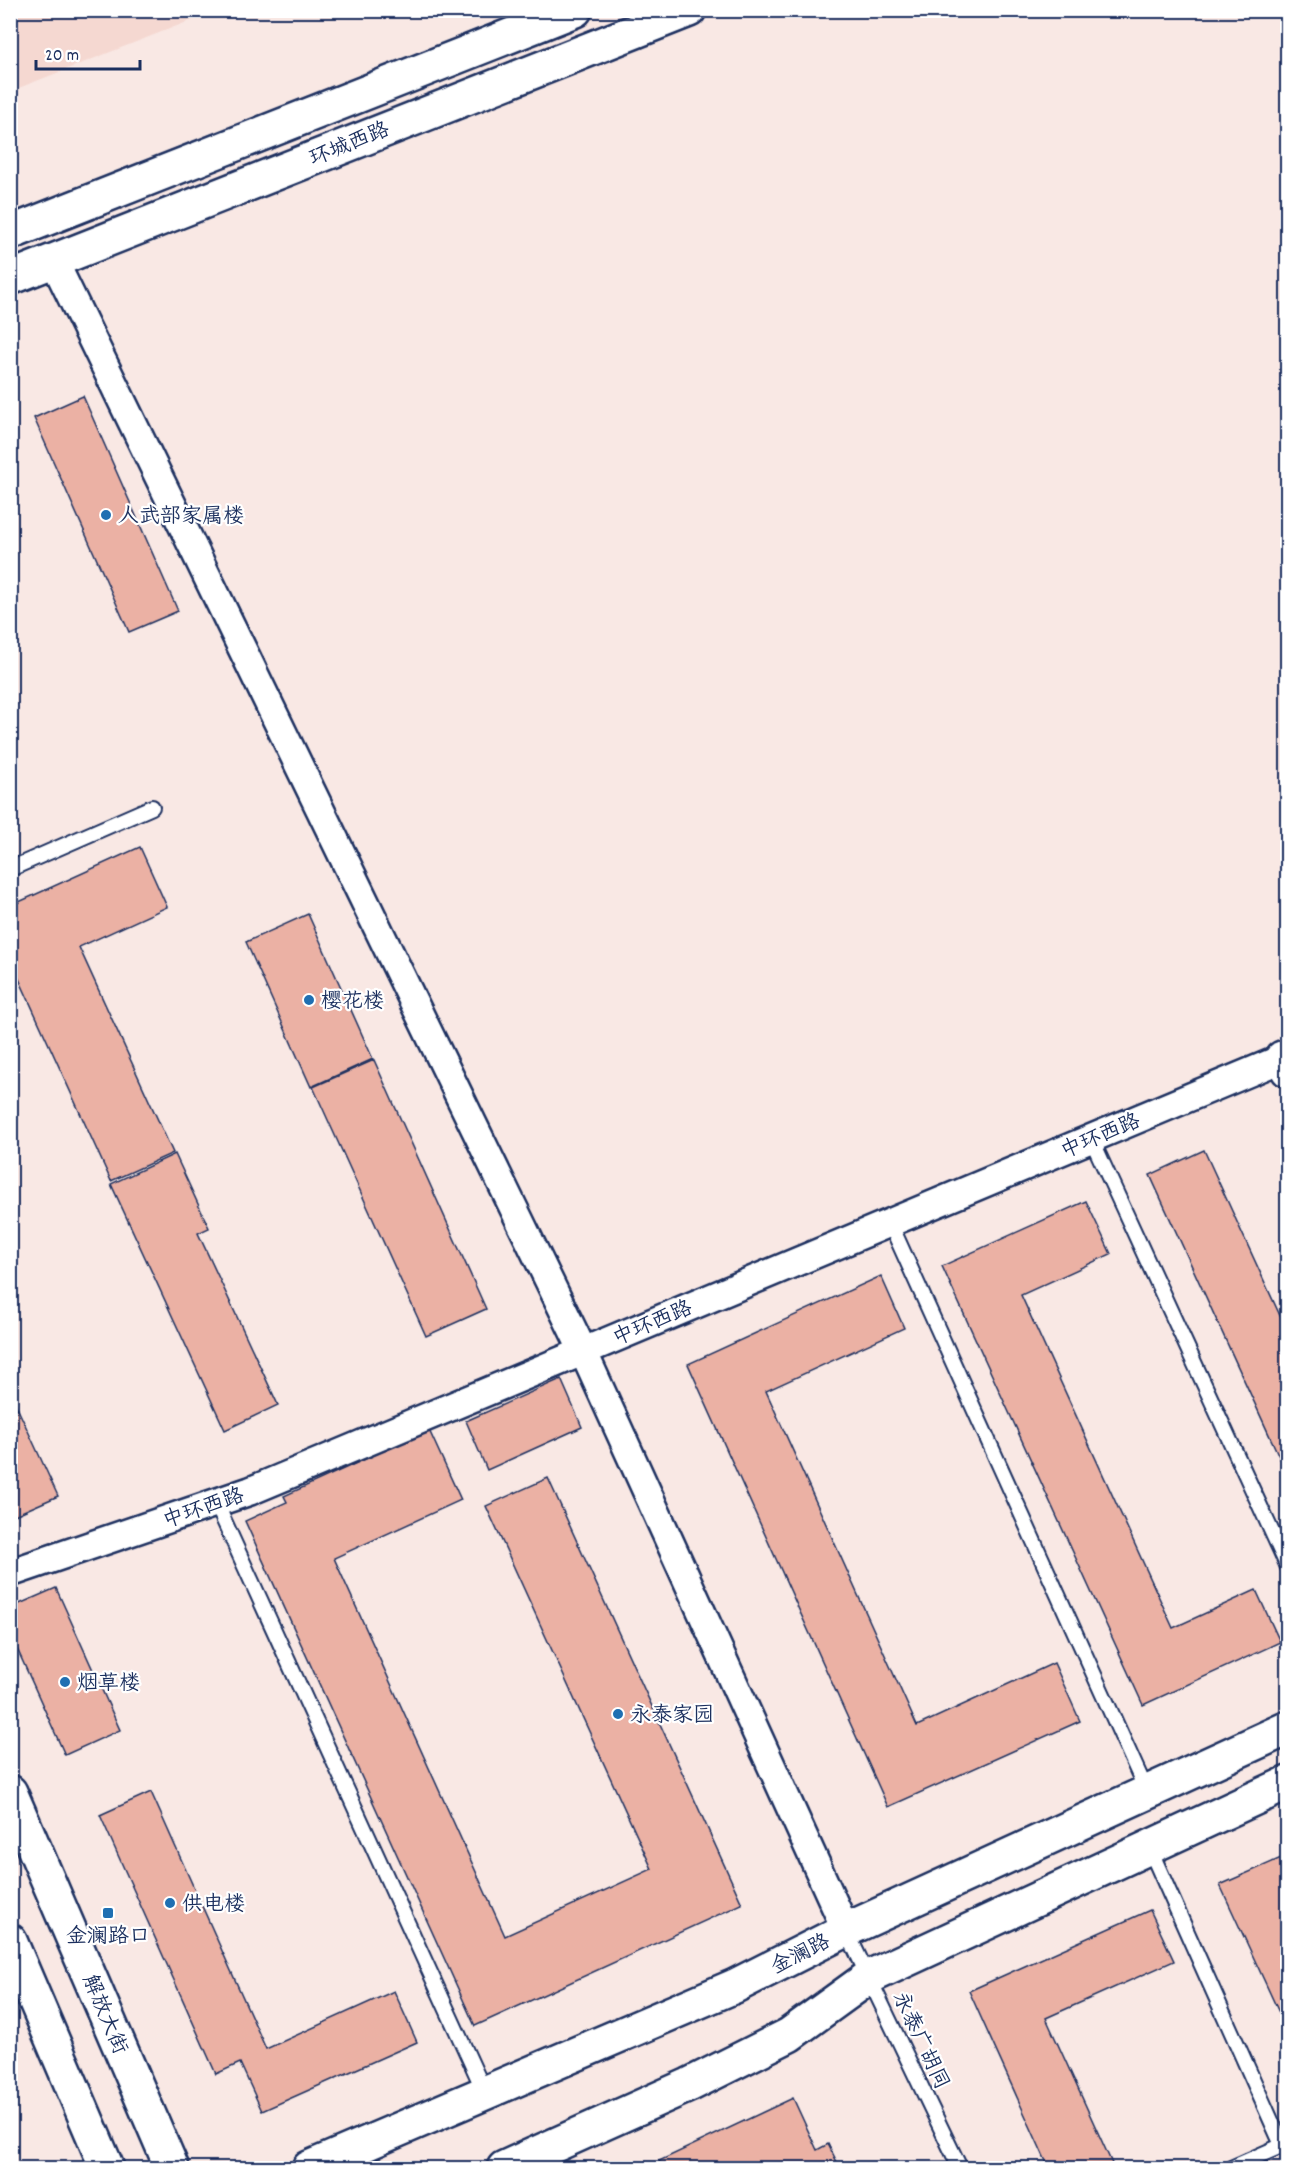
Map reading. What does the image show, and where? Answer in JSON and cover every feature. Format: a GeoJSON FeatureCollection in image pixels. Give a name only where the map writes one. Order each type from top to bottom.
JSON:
{"type":"FeatureCollection","features":[{"type":"Feature","properties":{"kind":"street","name":"环城西路"},"geometry":{"type":"LineString","coordinates":[[10,234],[575,10]]}},
{"type":"Feature","properties":{"kind":"street","name":"环城西路"},"geometry":{"type":"LineString","coordinates":[[10,278],[689,10]]}},
{"type":"Feature","properties":{"kind":"street"},"geometry":{"type":"LineString","coordinates":[[54,261],[583,1351],[846,1930]]}},
{"type":"Feature","properties":{"kind":"street","name":"中环西路"},"geometry":{"type":"LineString","coordinates":[[10,1573],[250,1491],[1091,1138],[1286,1062]]}},
{"type":"Feature","properties":{"kind":"street","name":"金澜路"},"geometry":{"type":"LineString","coordinates":[[309,2169],[735,1986],[846,1930],[1287,1728]]}},
{"type":"Feature","properties":{"kind":"street"},"geometry":{"type":"LineString","coordinates":[[504,2169],[689,2085],[789,2034],[869,1977],[1287,1783]]}},
{"type":"Feature","properties":{"kind":"street","name":"解放大街"},"geometry":{"type":"LineString","coordinates":[[10,1792],[172,2169]]}},
{"type":"Feature","properties":{"kind":"street"},"geometry":{"type":"LineString","coordinates":[[10,1941],[107,2169]]}},
{"type":"Feature","properties":{"kind":"lane"},"geometry":{"type":"LineString","coordinates":[[10,869],[152,807]]}},
{"type":"Feature","properties":{"kind":"lane"},"geometry":{"type":"LineString","coordinates":[[1091,1138],[1287,1567]]}},
{"type":"Feature","properties":{"kind":"lane"},"geometry":{"type":"LineString","coordinates":[[890,1223],[1147,1792]]}},
{"type":"Feature","properties":{"kind":"lane"},"geometry":{"type":"LineString","coordinates":[[216,1503],[485,2093]]}},
{"type":"Feature","properties":{"kind":"lane"},"geometry":{"type":"LineString","coordinates":[[1149,1847],[1286,2146],[1231,2169]]}},
{"type":"Feature","properties":{"kind":"lane","name":"永泰广胡同"},"geometry":{"type":"LineString","coordinates":[[846,1930],[960,2169]]}},
{"type":"Feature","properties":{"kind":"shaded area"},"geometry":{"type":"Polygon","coordinates":[[[11,10],[215,10],[215,11],[11,91],[11,10]]]}},
{"type":"Feature","properties":{"kind":"building","name":"人武部家属楼"},"geometry":{"type":"Polygon","coordinates":[[[83,396],[178,611],[129,632],[34,418],[83,396]]]}},
{"type":"Feature","properties":{"kind":"building"},"geometry":{"type":"Polygon","coordinates":[[[140,847],[167,907],[79,947],[173,1153],[111,1181],[10,959],[10,906],[140,847]]]}},
{"type":"Feature","properties":{"kind":"building","name":"樱花楼"},"geometry":{"type":"Polygon","coordinates":[[[308,914],[373,1059],[311,1087],[246,942],[308,914]]]}},
{"type":"Feature","properties":{"kind":"building"},"geometry":{"type":"Polygon","coordinates":[[[374,1060],[486,1309],[426,1336],[313,1087],[374,1060]]]}},
{"type":"Feature","properties":{"kind":"building"},"geometry":{"type":"Polygon","coordinates":[[[1204,1150],[1288,1333],[1288,1476],[1150,1175],[1204,1150]]]}},
{"type":"Feature","properties":{"kind":"building"},"geometry":{"type":"Polygon","coordinates":[[[175,1154],[209,1228],[198,1233],[278,1405],[225,1430],[111,1184],[175,1154]]]}},
{"type":"Feature","properties":{"kind":"building"},"geometry":{"type":"Polygon","coordinates":[[[1086,1201],[1111,1254],[1021,1295],[1173,1628],[1256,1590],[1280,1642],[1143,1705],[942,1266],[1086,1201]]]}},
{"type":"Feature","properties":{"kind":"building"},"geometry":{"type":"Polygon","coordinates":[[[881,1276],[904,1328],[766,1391],[917,1726],[1054,1663],[1080,1721],[888,1807],[688,1364],[881,1276]]]}},
{"type":"Feature","properties":{"kind":"building"},"geometry":{"type":"Polygon","coordinates":[[[561,1379],[582,1427],[487,1470],[466,1421],[561,1379]]]}},
{"type":"Feature","properties":{"kind":"building"},"geometry":{"type":"Polygon","coordinates":[[[10,1392],[58,1496],[10,1517],[10,1392]]]}},
{"type":"Feature","properties":{"kind":"building","name":"永泰家园"},"geometry":{"type":"Polygon","coordinates":[[[429,1430],[461,1500],[334,1558],[505,1936],[652,1869],[486,1506],[548,1478],[742,1904],[475,2026],[245,1521],[287,1502],[284,1496],[429,1430]]]}},
{"type":"Feature","properties":{"kind":"building","name":"烟草楼"},"geometry":{"type":"Polygon","coordinates":[[[56,1588],[120,1730],[65,1755],[10,1633],[10,1608],[56,1588]]]}},
{"type":"Feature","properties":{"kind":"building","name":"供电楼"},"geometry":{"type":"Polygon","coordinates":[[[151,1792],[266,2049],[394,1991],[417,2042],[262,2111],[240,2063],[216,2074],[100,1815],[151,1792]]]}},
{"type":"Feature","properties":{"kind":"building"},"geometry":{"type":"Polygon","coordinates":[[[1288,1855],[1288,2032],[1220,1885],[1288,1855]]]}},
{"type":"Feature","properties":{"kind":"building"},"geometry":{"type":"Polygon","coordinates":[[[1150,1910],[1174,1961],[1046,2018],[1114,2168],[1049,2168],[969,1991],[1150,1910]]]}},
{"type":"Feature","properties":{"kind":"building"},"geometry":{"type":"Polygon","coordinates":[[[793,2098],[817,2150],[828,2144],[840,2168],[663,2168],[659,2161],[793,2098]]]}},
{"type":"Feature","properties":{"kind":"place","name":"人武部家属楼"},"geometry":{"type":"Point","coordinates":[106,515]}},
{"type":"Feature","properties":{"kind":"place","name":"樱花楼"},"geometry":{"type":"Point","coordinates":[309,1000]}},
{"type":"Feature","properties":{"kind":"place","name":"烟草楼"},"geometry":{"type":"Point","coordinates":[65,1682]}},
{"type":"Feature","properties":{"kind":"place","name":"永泰家园"},"geometry":{"type":"Point","coordinates":[618,1714]}},
{"type":"Feature","properties":{"kind":"place","name":"供电楼"},"geometry":{"type":"Point","coordinates":[170,1903]}},
{"type":"Feature","properties":{"kind":"place","name":"金澜路口"},"geometry":{"type":"Point","coordinates":[108,1913]}}]}
